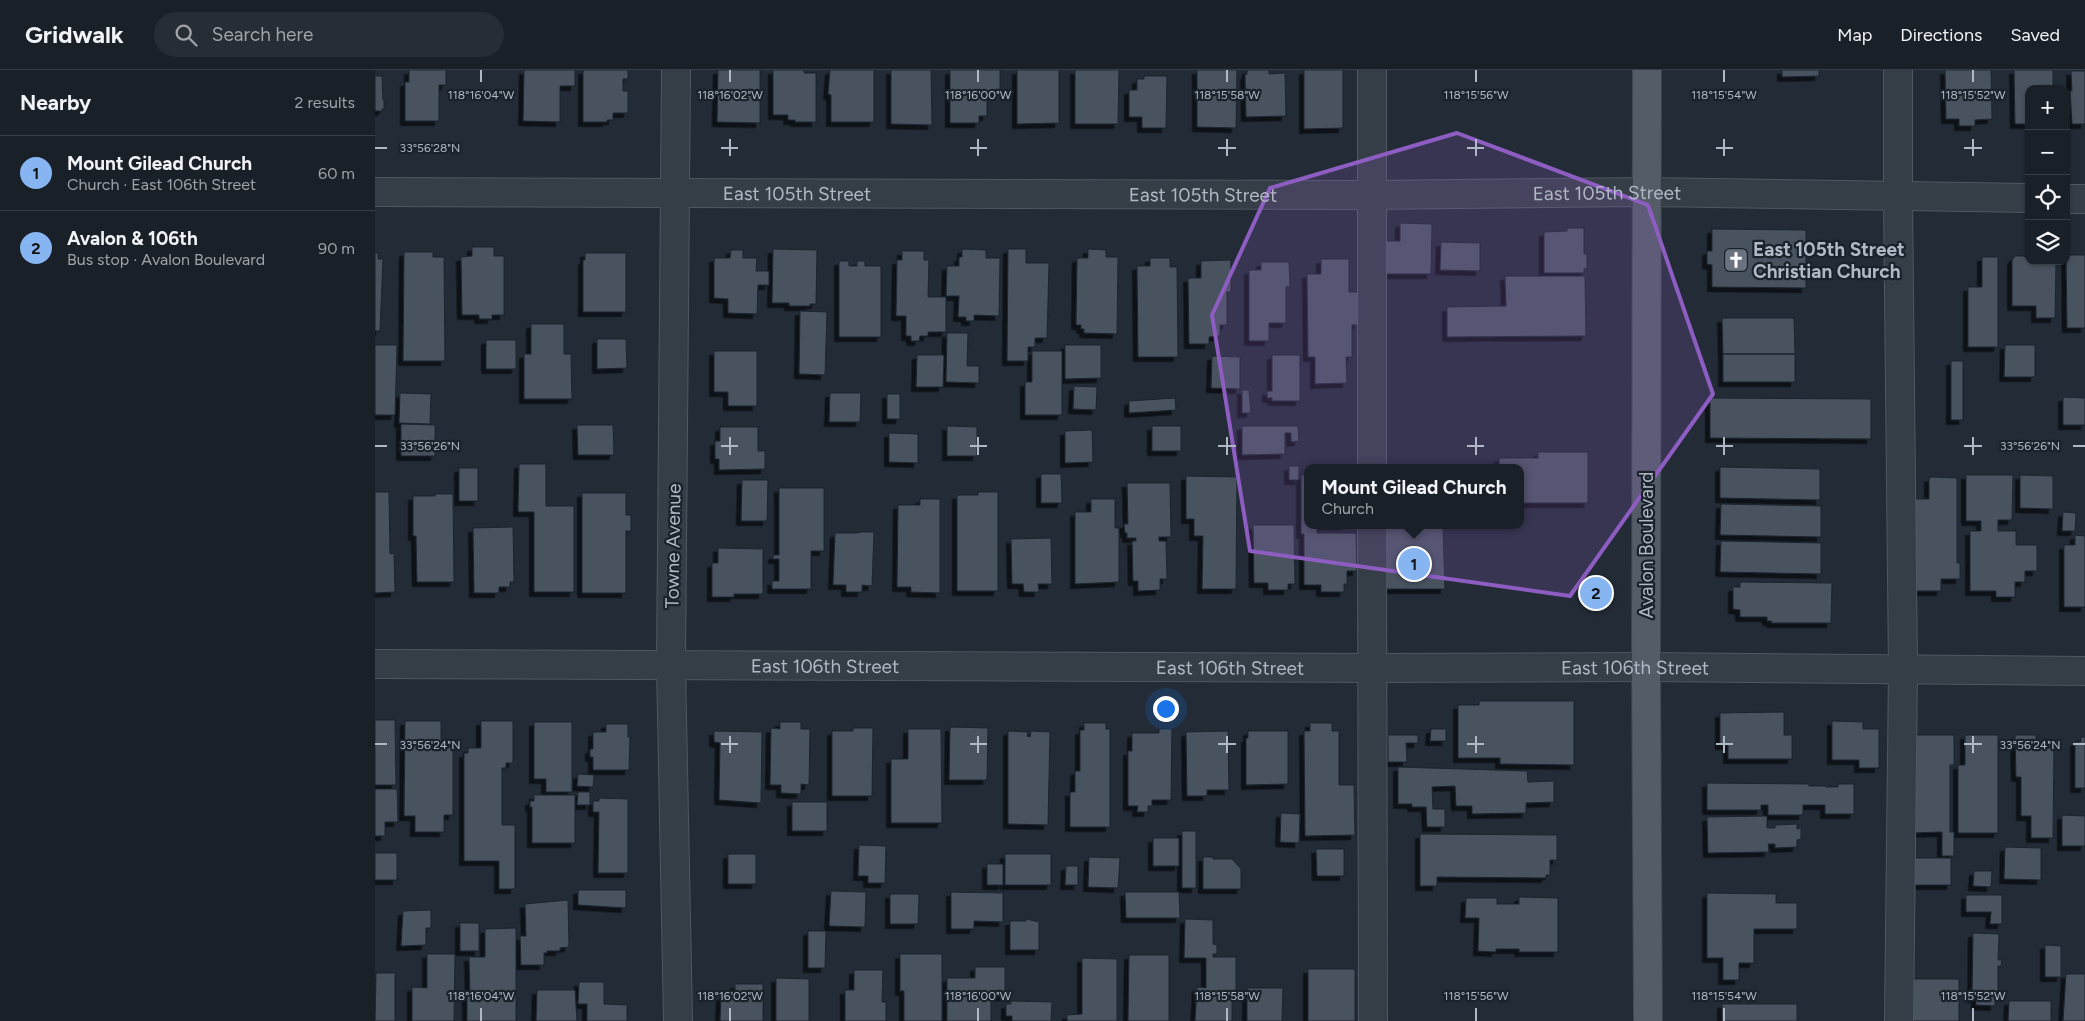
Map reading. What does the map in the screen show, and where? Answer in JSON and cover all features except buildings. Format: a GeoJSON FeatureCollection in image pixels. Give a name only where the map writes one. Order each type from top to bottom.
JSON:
{"type":"FeatureCollection","features":[{"type":"Feature","properties":{"kind":"main road","name":"Avalon Boulevard"},"geometry":{"type":"LineString","coordinates":[[1647,70],[1646,667],[1648,1021]]}},
{"type":"Feature","properties":{"kind":"street","name":"Towne Avenue"},"geometry":{"type":"LineString","coordinates":[[676,70],[671,665],[678,1021]]}},
{"type":"Feature","properties":{"kind":"street"},"geometry":{"type":"LineString","coordinates":[[1372,70],[1372,464]]}},
{"type":"Feature","properties":{"kind":"street"},"geometry":{"type":"LineString","coordinates":[[1898,70],[1903,670],[1899,1021]]}},
{"type":"Feature","properties":{"kind":"street","name":"East 105th Street"},"geometry":{"type":"LineString","coordinates":[[375,192],[1371,195],[1646,192],[1898,198],[2025,198]]}},
{"type":"Feature","properties":{"kind":"street"},"geometry":{"type":"LineString","coordinates":[[2070,199],[2085,199]]}},
{"type":"Feature","properties":{"kind":"street"},"geometry":{"type":"LineString","coordinates":[[1372,529],[1373,1021]]}},
{"type":"Feature","properties":{"kind":"street","name":"East 106th Street"},"geometry":{"type":"LineString","coordinates":[[375,664],[1373,668],[1646,667],[2085,671]]}},
{"type":"Feature","properties":{"kind":"highlighted area"},"geometry":{"type":"Polygon","coordinates":[[[1457,133],[1648,205],[1713,394],[1570,596],[1250,551],[1212,315],[1270,188],[1457,133]]]}},
{"type":"Feature","properties":{"kind":"place","name":"East 105th Street Christian Church"},"geometry":{"type":"Point","coordinates":[1736,260]}},
{"type":"Feature","properties":{"kind":"place","name":"Mount Gilead Church"},"geometry":{"type":"Point","coordinates":[1414,564]}},
{"type":"Feature","properties":{"kind":"place","name":"Avalon & 106th"},"geometry":{"type":"Point","coordinates":[1596,593]}}]}
